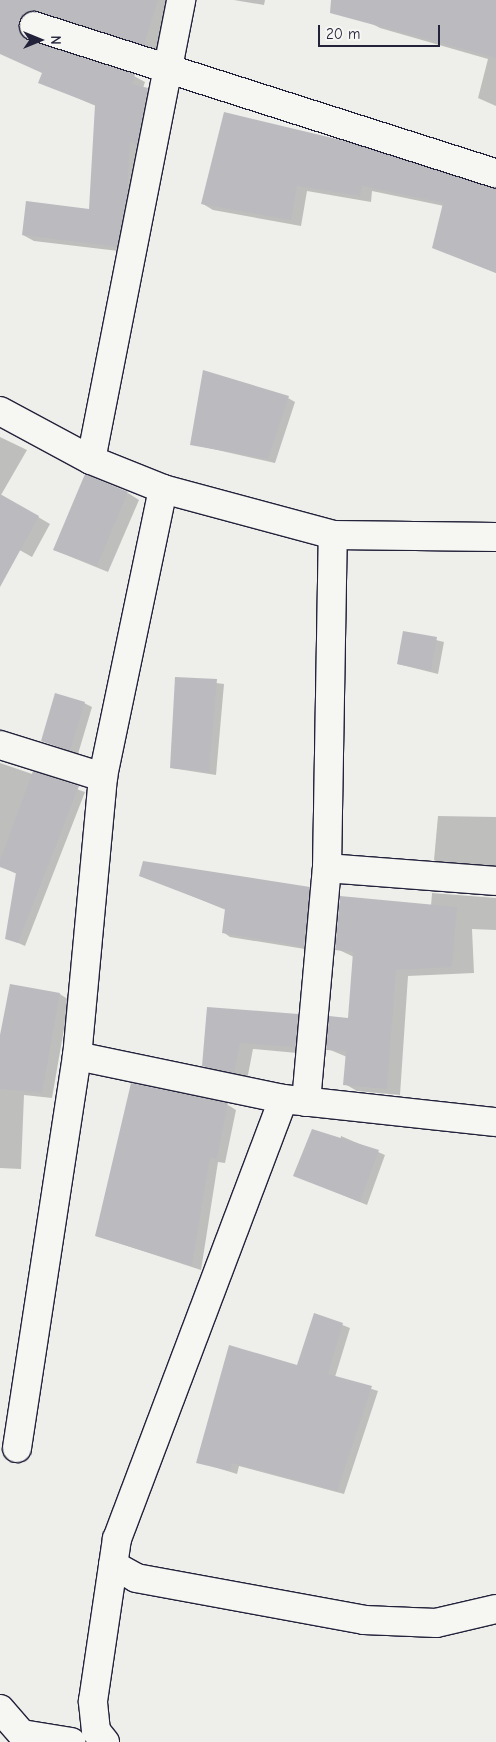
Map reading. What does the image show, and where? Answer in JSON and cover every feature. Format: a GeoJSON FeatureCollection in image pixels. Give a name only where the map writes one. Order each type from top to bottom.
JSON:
{"type":"FeatureCollection","features":[{"type":"Feature","properties":{"kind":"street"},"geometry":{"type":"LineString","coordinates":[[91,460],[171,70],[181,0]]}},
{"type":"Feature","properties":{"kind":"street"},"geometry":{"type":"LineString","coordinates":[[34,26],[496,173]]}},
{"type":"Feature","properties":{"kind":"street"},"geometry":{"type":"LineString","coordinates":[[0,411],[91,460],[163,489],[333,535],[496,537]]}},
{"type":"Feature","properties":{"kind":"street"},"geometry":{"type":"LineString","coordinates":[[17,1448],[77,1056],[103,777],[163,489]]}},
{"type":"Feature","properties":{"kind":"street"},"geometry":{"type":"LineString","coordinates":[[105,1742],[96,1731],[93,1701],[118,1539],[294,1101],[327,868],[333,535]]}},
{"type":"Feature","properties":{"kind":"street"},"geometry":{"type":"LineString","coordinates":[[0,745],[103,777]]}},
{"type":"Feature","properties":{"kind":"street"},"geometry":{"type":"LineString","coordinates":[[327,868],[496,881]]}},
{"type":"Feature","properties":{"kind":"street"},"geometry":{"type":"LineString","coordinates":[[77,1056],[294,1101],[496,1122]]}},
{"type":"Feature","properties":{"kind":"street"},"geometry":{"type":"LineString","coordinates":[[113,1565],[136,1578],[364,1620],[436,1623],[496,1609]]}},
{"type":"Feature","properties":{"kind":"street"},"geometry":{"type":"LineString","coordinates":[[0,1709],[22,1734],[71,1742]]}},
{"type":"Feature","properties":{"kind":"building"},"geometry":{"type":"Polygon","coordinates":[[[0,0],[158,0],[144,45],[39,11],[24,14],[19,22],[19,30],[29,41],[135,74],[132,84],[148,88],[137,144],[130,142],[127,195],[117,247],[22,235],[26,201],[89,209],[95,105],[38,83],[42,73],[0,54],[0,0]]]}},
{"type":"Feature","properties":{"kind":"building"},"geometry":{"type":"Polygon","coordinates":[[[331,0],[496,0],[496,58],[330,13],[331,0]]]}},
{"type":"Feature","properties":{"kind":"building"},"geometry":{"type":"Polygon","coordinates":[[[224,112],[349,142],[496,188],[496,273],[432,248],[443,203],[362,186],[360,196],[297,186],[291,220],[201,204],[224,112]]]}},
{"type":"Feature","properties":{"kind":"building"},"geometry":{"type":"Polygon","coordinates":[[[203,370],[289,396],[268,459],[190,445],[203,370]]]}},
{"type":"Feature","properties":{"kind":"building"},"geometry":{"type":"Polygon","coordinates":[[[85,474],[128,492],[97,566],[53,550],[85,474]]]}},
{"type":"Feature","properties":{"kind":"building"},"geometry":{"type":"Polygon","coordinates":[[[0,494],[39,516],[0,587],[0,494]]]}},
{"type":"Feature","properties":{"kind":"building"},"geometry":{"type":"Polygon","coordinates":[[[403,631],[437,637],[431,671],[397,664],[403,631]]]}},
{"type":"Feature","properties":{"kind":"building"},"geometry":{"type":"Polygon","coordinates":[[[175,677],[217,679],[209,772],[170,768],[175,677]]]}},
{"type":"Feature","properties":{"kind":"building"},"geometry":{"type":"Polygon","coordinates":[[[55,693],[85,702],[70,751],[41,741],[55,693]]]}},
{"type":"Feature","properties":{"kind":"building"},"geometry":{"type":"Polygon","coordinates":[[[33,771],[79,786],[18,943],[5,939],[16,873],[0,867],[0,860],[33,771]]]}},
{"type":"Feature","properties":{"kind":"building"},"geometry":{"type":"Polygon","coordinates":[[[143,861],[310,887],[304,947],[222,933],[225,909],[139,876],[143,861]]]}},
{"type":"Feature","properties":{"kind":"building"},"geometry":{"type":"Polygon","coordinates":[[[340,896],[457,907],[452,967],[396,970],[387,1089],[343,1085],[346,1051],[326,1050],[329,1016],[348,1018],[353,952],[335,950],[340,896]]]}},
{"type":"Feature","properties":{"kind":"building"},"geometry":{"type":"Polygon","coordinates":[[[10,984],[60,993],[42,1093],[0,1089],[0,1035],[10,984]]]}},
{"type":"Feature","properties":{"kind":"building"},"geometry":{"type":"Polygon","coordinates":[[[207,1007],[298,1014],[295,1047],[240,1043],[234,1073],[202,1066],[207,1007]]]}},
{"type":"Feature","properties":{"kind":"building"},"geometry":{"type":"Polygon","coordinates":[[[131,1083],[228,1103],[217,1159],[210,1158],[192,1266],[95,1236],[131,1083]]]}},
{"type":"Feature","properties":{"kind":"building"},"geometry":{"type":"Polygon","coordinates":[[[312,1129],[379,1150],[360,1202],[293,1176],[312,1129]]]}},
{"type":"Feature","properties":{"kind":"building"},"geometry":{"type":"Polygon","coordinates":[[[314,1313],[343,1323],[328,1374],[372,1386],[337,1491],[232,1463],[230,1471],[196,1463],[229,1345],[297,1365],[314,1313]]]}}]}
